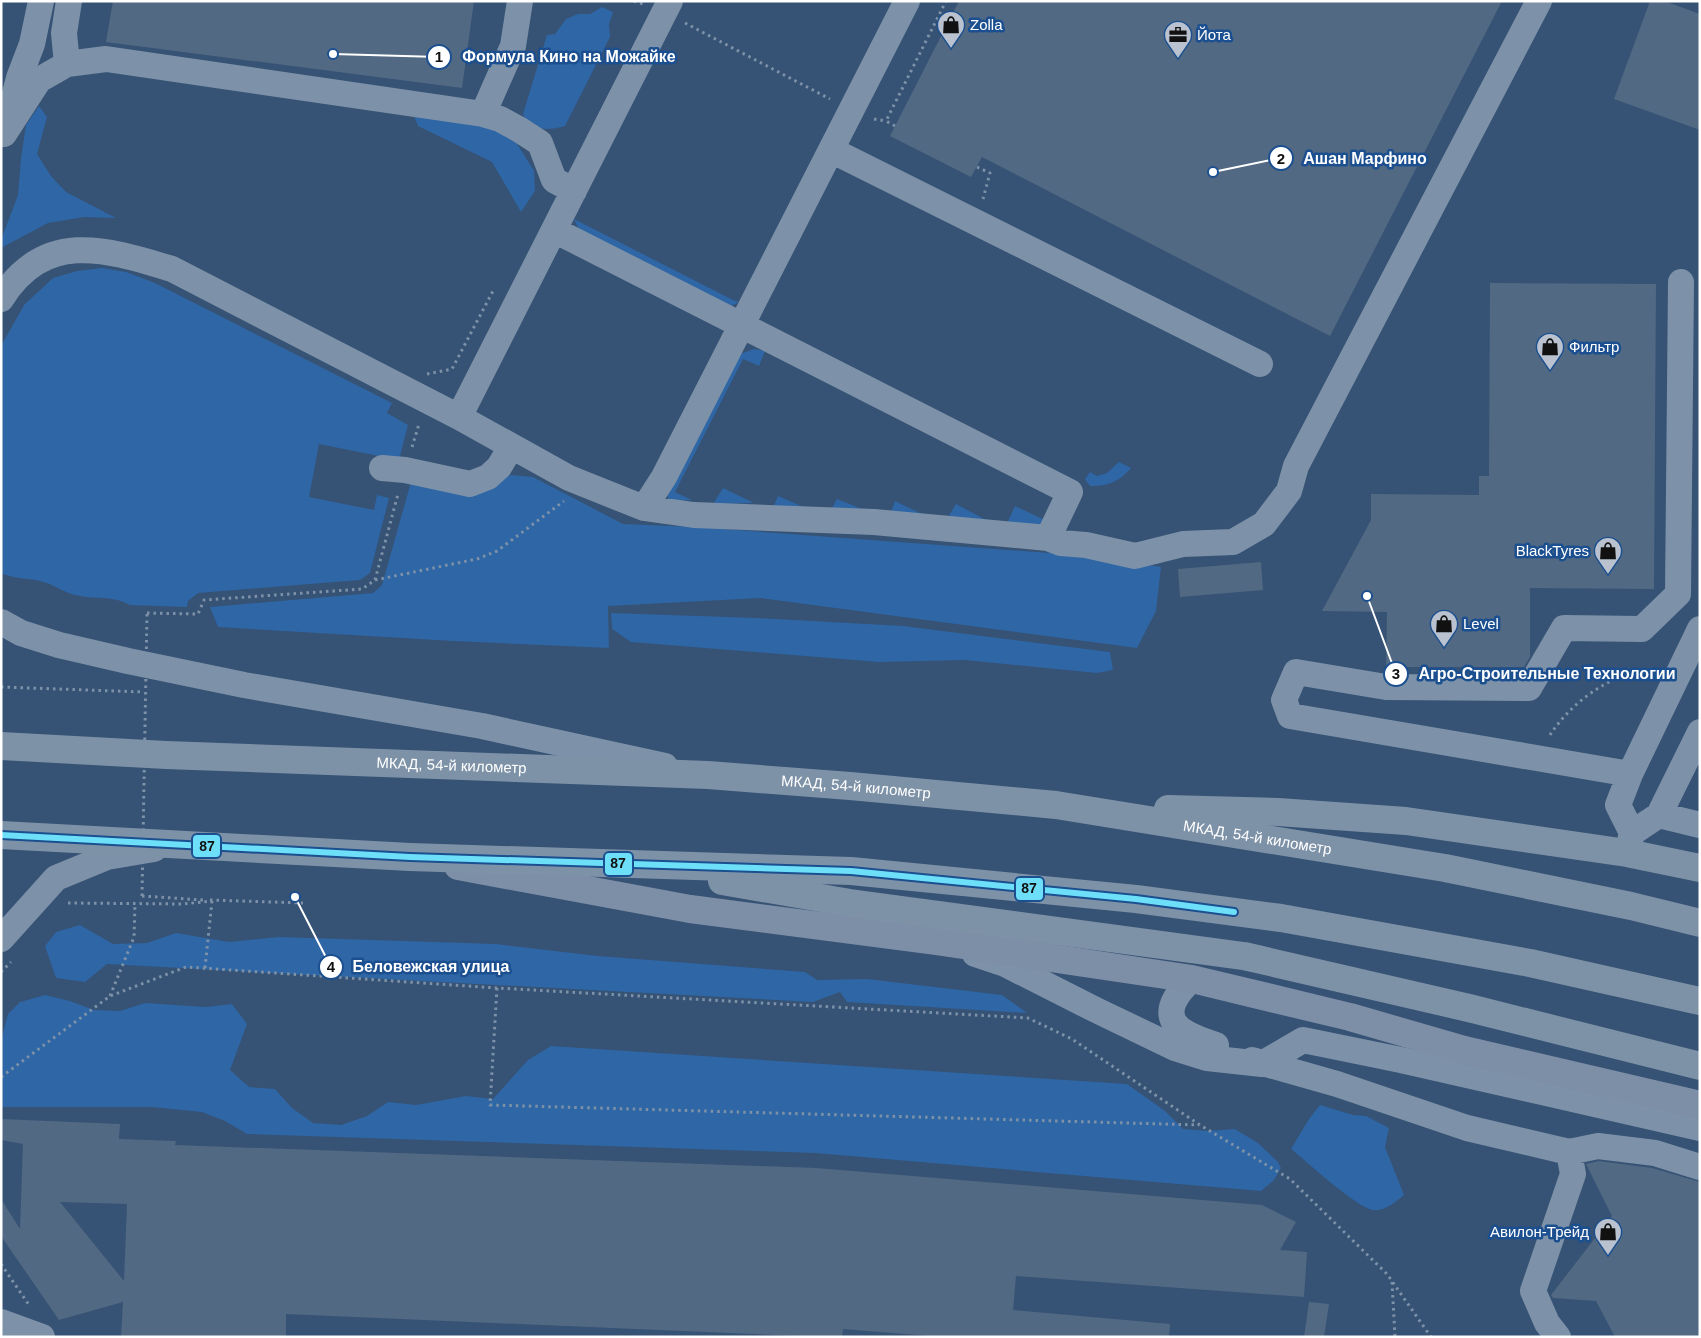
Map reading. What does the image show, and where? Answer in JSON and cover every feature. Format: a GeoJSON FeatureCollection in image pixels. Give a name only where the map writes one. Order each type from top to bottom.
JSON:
{"type":"FeatureCollection","features":[{"type":"Feature","properties":{"kind":"highway","name":"МКАД, 54-й километр"},"geometry":{"type":"LineString","coordinates":[[1,746],[166,755],[708,775],[1056,805],[1445,868],[1631,906],[1700,923]]}},
{"type":"Feature","properties":{"kind":"highway"},"geometry":{"type":"LineString","coordinates":[[1056,805],[1278,812],[1406,820],[1629,843],[1700,868]]}},
{"type":"Feature","properties":{"kind":"highway"},"geometry":{"type":"LineString","coordinates":[[1,835],[410,857],[851,871],[1136,899],[1281,918],[1511,959],[1700,1001]]}},
{"type":"Feature","properties":{"kind":"highway"},"geometry":{"type":"LineString","coordinates":[[625,864],[850,903],[1244,956],[1473,1009],[1700,1066]]}},
{"type":"Feature","properties":{"kind":"main road"},"geometry":{"type":"LineString","coordinates":[[410,857],[546,884],[690,909],[937,941],[1192,979],[1350,1017],[1464,1050],[1700,1105]]}},
{"type":"Feature","properties":{"kind":"lane"},"geometry":{"type":"LineString","coordinates":[[3,136],[19,78],[32,44],[41,1]]}},
{"type":"Feature","properties":{"kind":"lane"},"geometry":{"type":"LineString","coordinates":[[67,64],[64,33],[69,1]]}},
{"type":"Feature","properties":{"kind":"lane"},"geometry":{"type":"LineString","coordinates":[[483,114],[513,46],[520,1]]}},
{"type":"Feature","properties":{"kind":"lane"},"geometry":{"type":"LineString","coordinates":[[644,508],[664,477],[907,1]]}},
{"type":"Feature","properties":{"kind":"lane"},"geometry":{"type":"LineString","coordinates":[[1,299],[26,269],[49,255],[86,249],[122,254],[172,269],[459,417],[511,447],[581,483],[644,508],[694,516],[874,522],[1048,538],[1062,543],[1135,556],[1183,544],[1233,542],[1264,524],[1290,491],[1296,466],[1539,1]]}},
{"type":"Feature","properties":{"kind":"lane"},"geometry":{"type":"LineString","coordinates":[[459,417],[599,140],[677,12]]}},
{"type":"Feature","properties":{"kind":"lane"},"geometry":{"type":"LineString","coordinates":[[3,136],[39,80],[67,64],[106,59],[483,114],[500,119],[540,143],[554,180],[574,191]]}},
{"type":"Feature","properties":{"kind":"lane"},"geometry":{"type":"LineString","coordinates":[[831,150],[1260,364]]}},
{"type":"Feature","properties":{"kind":"lane"},"geometry":{"type":"LineString","coordinates":[[554,230],[1070,492],[1048,538]]}},
{"type":"Feature","properties":{"kind":"lane"},"geometry":{"type":"LineString","coordinates":[[1630,774],[1290,716],[1284,700],[1296,672],[1386,687],[1530,688],[1564,628],[1642,629],[1678,594],[1689,478],[1680,282]]}},
{"type":"Feature","properties":{"kind":"lane"},"geometry":{"type":"LineString","coordinates":[[393,469],[470,484],[488,477],[499,467],[511,447]]}},
{"type":"Feature","properties":{"kind":"lane"},"geometry":{"type":"LineString","coordinates":[[1,622],[22,633],[59,645],[128,660],[244,685],[482,726],[708,775]]}},
{"type":"Feature","properties":{"kind":"lane"},"geometry":{"type":"LineString","coordinates":[[1700,629],[1630,774],[1618,805],[1629,843],[1659,815],[1700,732]]}},
{"type":"Feature","properties":{"kind":"lane"},"geometry":{"type":"LineString","coordinates":[[1659,815],[1700,825]]}},
{"type":"Feature","properties":{"kind":"lane"},"geometry":{"type":"LineString","coordinates":[[7,949],[56,878],[107,857],[183,845]]}},
{"type":"Feature","properties":{"kind":"lane"},"geometry":{"type":"LineString","coordinates":[[937,941],[1005,964],[1098,1012],[1175,1048],[1207,1058],[1262,1064],[1303,1040],[1401,1060],[1700,1128]]}},
{"type":"Feature","properties":{"kind":"lane"},"geometry":{"type":"LineString","coordinates":[[1192,979],[1181,990],[1172,1005],[1172,1018],[1177,1027],[1188,1034],[1262,1064],[1337,1084],[1467,1128],[1569,1152],[1598,1146],[1656,1153],[1700,1167]]}},
{"type":"Feature","properties":{"kind":"lane"},"geometry":{"type":"LineString","coordinates":[[1558,1337],[1547,1323],[1533,1291],[1573,1174],[1569,1152]]}},
{"type":"Feature","properties":{"kind":"lane"},"geometry":{"type":"LineString","coordinates":[[1,1322],[42,1337]]}},
{"type":"Feature","properties":{"kind":"path"},"geometry":{"type":"LineString","coordinates":[[634,1],[643,4]]}},
{"type":"Feature","properties":{"kind":"path"},"geometry":{"type":"LineString","coordinates":[[895,126],[886,121],[946,1]]}},
{"type":"Feature","properties":{"kind":"path"},"geometry":{"type":"LineString","coordinates":[[677,12],[838,102]]}},
{"type":"Feature","properties":{"kind":"path"},"geometry":{"type":"LineString","coordinates":[[976,222],[990,173],[977,167]]}},
{"type":"Feature","properties":{"kind":"path"},"geometry":{"type":"LineString","coordinates":[[425,374],[452,369],[496,285]]}},
{"type":"Feature","properties":{"kind":"path"},"geometry":{"type":"LineString","coordinates":[[375,580],[393,469],[420,421]]}},
{"type":"Feature","properties":{"kind":"path"},"geometry":{"type":"LineString","coordinates":[[303,903],[142,896],[144,692],[147,613],[198,614],[204,600],[362,589],[375,580],[477,559],[497,550],[574,494],[581,483]]}},
{"type":"Feature","properties":{"kind":"path"},"geometry":{"type":"LineString","coordinates":[[1537,758],[1551,733],[1571,710],[1592,692],[1619,677],[1653,669],[1678,673]]}},
{"type":"Feature","properties":{"kind":"path"},"geometry":{"type":"LineString","coordinates":[[1,687],[41,690],[144,692]]}},
{"type":"Feature","properties":{"kind":"path"},"geometry":{"type":"LineString","coordinates":[[62,903],[183,904],[212,900]]}},
{"type":"Feature","properties":{"kind":"path"},"geometry":{"type":"LineString","coordinates":[[205,968],[212,900]]}},
{"type":"Feature","properties":{"kind":"path"},"geometry":{"type":"LineString","coordinates":[[110,996],[134,937],[136,904]]}},
{"type":"Feature","properties":{"kind":"path"},"geometry":{"type":"LineString","coordinates":[[1,972],[7,949]]}},
{"type":"Feature","properties":{"kind":"path"},"geometry":{"type":"LineString","coordinates":[[1,1078],[110,996],[186,967],[497,988],[1028,1018],[1072,1039],[1200,1125],[1290,1180],[1387,1274],[1431,1337]]}},
{"type":"Feature","properties":{"kind":"path"},"geometry":{"type":"LineString","coordinates":[[497,988],[490,1105],[1200,1125]]}},
{"type":"Feature","properties":{"kind":"path"},"geometry":{"type":"LineString","coordinates":[[1,1264],[32,1309]]}},
{"type":"Feature","properties":{"kind":"path"},"geometry":{"type":"LineString","coordinates":[[1392,1282],[1395,1337]]}},
{"type":"Feature","properties":{"kind":"shaded area"},"geometry":{"type":"Polygon","coordinates":[[[602,7],[613,12],[609,24],[610,37],[565,126],[547,129],[528,126],[523,114],[547,35],[555,34],[566,19],[578,14],[590,14],[602,7]]]}},
{"type":"Feature","properties":{"kind":"shaded area"},"geometry":{"type":"Polygon","coordinates":[[[39,106],[47,117],[37,154],[51,176],[66,192],[116,218],[84,217],[48,223],[1,248],[1,240],[18,195],[26,125],[39,106]]]}},
{"type":"Feature","properties":{"kind":"shaded area"},"geometry":{"type":"Polygon","coordinates":[[[413,113],[488,124],[516,142],[534,171],[535,191],[521,212],[492,162],[418,126],[413,113]]]}},
{"type":"Feature","properties":{"kind":"shaded area"},"geometry":{"type":"Polygon","coordinates":[[[574,219],[739,302],[731,306],[579,230],[574,219]]]}},
{"type":"Feature","properties":{"kind":"shaded area"},"geometry":{"type":"Polygon","coordinates":[[[102,268],[126,272],[155,283],[392,403],[387,413],[408,425],[399,460],[319,444],[309,497],[374,510],[377,495],[389,498],[370,573],[360,580],[198,593],[188,601],[187,607],[130,605],[112,599],[80,596],[45,582],[1,573],[1,346],[24,305],[53,278],[77,271],[102,268]]]}},
{"type":"Feature","properties":{"kind":"shaded area"},"geometry":{"type":"Polygon","coordinates":[[[754,349],[765,351],[759,366],[743,359],[675,492],[692,500],[668,501],[668,492],[740,354],[754,349]]]}},
{"type":"Feature","properties":{"kind":"shaded area"},"geometry":{"type":"Polygon","coordinates":[[[1119,462],[1131,468],[1122,477],[1113,482],[1090,486],[1085,479],[1090,472],[1097,476],[1107,473],[1119,462]]]}},
{"type":"Feature","properties":{"kind":"shaded area"},"geometry":{"type":"Polygon","coordinates":[[[511,475],[533,477],[623,524],[694,527],[1091,556],[1161,567],[1156,611],[1137,648],[761,598],[608,606],[609,648],[218,627],[210,607],[373,593],[382,585],[411,482],[498,480],[511,475]]]}},
{"type":"Feature","properties":{"kind":"shaded area"},"geometry":{"type":"Polygon","coordinates":[[[723,488],[754,503],[713,504],[723,488]]]}},
{"type":"Feature","properties":{"kind":"shaded area"},"geometry":{"type":"Polygon","coordinates":[[[778,496],[806,508],[773,508],[778,496]]]}},
{"type":"Feature","properties":{"kind":"shaded area"},"geometry":{"type":"Polygon","coordinates":[[[837,499],[867,511],[831,510],[837,499]]]}},
{"type":"Feature","properties":{"kind":"shaded area"},"geometry":{"type":"Polygon","coordinates":[[[895,501],[924,515],[890,515],[895,501]]]}},
{"type":"Feature","properties":{"kind":"shaded area"},"geometry":{"type":"Polygon","coordinates":[[[956,504],[988,521],[947,519],[956,504]]]}},
{"type":"Feature","properties":{"kind":"shaded area"},"geometry":{"type":"Polygon","coordinates":[[[1015,506],[1045,520],[1041,525],[1007,523],[1015,506]]]}},
{"type":"Feature","properties":{"kind":"shaded area"},"geometry":{"type":"Polygon","coordinates":[[[611,613],[903,626],[1110,652],[1113,670],[1097,673],[964,660],[879,662],[631,642],[612,629],[611,613]]]}},
{"type":"Feature","properties":{"kind":"shaded area"},"geometry":{"type":"Polygon","coordinates":[[[80,925],[113,944],[147,943],[176,933],[229,942],[279,937],[496,944],[598,956],[805,972],[817,980],[867,979],[1002,995],[1027,1013],[847,1002],[840,992],[813,1002],[107,964],[85,982],[56,978],[45,946],[56,932],[80,925]]]}},
{"type":"Feature","properties":{"kind":"shaded area"},"geometry":{"type":"Polygon","coordinates":[[[45,995],[70,1001],[94,1010],[120,1011],[145,1003],[206,1007],[232,1004],[247,1024],[230,1070],[249,1087],[275,1089],[292,1108],[313,1123],[341,1125],[367,1116],[388,1102],[416,1105],[466,1096],[493,1099],[528,1060],[551,1046],[1127,1084],[1165,1111],[1183,1129],[1209,1131],[1235,1129],[1258,1143],[1278,1162],[1281,1168],[1274,1180],[1261,1191],[815,1153],[247,1134],[225,1121],[202,1112],[152,1107],[1,1107],[1,1041],[8,1014],[20,1002],[45,995]]]}},
{"type":"Feature","properties":{"kind":"shaded area"},"geometry":{"type":"Polygon","coordinates":[[[1320,1105],[1353,1115],[1366,1116],[1389,1128],[1385,1147],[1404,1195],[1385,1208],[1372,1210],[1364,1207],[1354,1201],[1291,1149],[1320,1105]]]}},
{"type":"Feature","properties":{"kind":"building"},"geometry":{"type":"Polygon","coordinates":[[[113,1],[474,1],[462,88],[106,42],[113,1]]]}},
{"type":"Feature","properties":{"kind":"building"},"geometry":{"type":"Polygon","coordinates":[[[959,1],[1502,1],[1330,336],[982,157],[971,177],[890,136],[959,1]]]}},
{"type":"Feature","properties":{"kind":"building"},"geometry":{"type":"Polygon","coordinates":[[[1650,1],[1664,1],[1700,14],[1700,130],[1614,99],[1650,1]]]}},
{"type":"Feature","properties":{"kind":"building"},"geometry":{"type":"Polygon","coordinates":[[[1490,283],[1656,284],[1654,589],[1530,588],[1530,657],[1524,667],[1386,667],[1387,612],[1322,611],[1371,520],[1371,494],[1479,495],[1479,476],[1489,476],[1490,283]]]}},
{"type":"Feature","properties":{"kind":"building"},"geometry":{"type":"Polygon","coordinates":[[[1261,562],[1263,590],[1180,597],[1178,569],[1261,562]]]}},
{"type":"Feature","properties":{"kind":"building"},"geometry":{"type":"Polygon","coordinates":[[[1,1119],[120,1124],[119,1139],[176,1141],[175,1145],[816,1168],[1262,1205],[1296,1222],[1280,1250],[1307,1252],[1304,1297],[1016,1276],[1013,1310],[1170,1324],[1169,1337],[942,1337],[843,1329],[842,1337],[820,1337],[286,1314],[286,1337],[121,1337],[123,1302],[59,1320],[1,1236],[1,1199],[20,1229],[23,1144],[1,1140],[1,1119]],[[60,1202],[124,1281],[127,1204],[60,1202]]]}},
{"type":"Feature","properties":{"kind":"building"},"geometry":{"type":"Polygon","coordinates":[[[1599,1161],[1652,1168],[1700,1182],[1700,1337],[1615,1337],[1596,1301],[1553,1298],[1551,1295],[1612,1216],[1586,1164],[1599,1161]]]}},
{"type":"Feature","properties":{"kind":"building"},"geometry":{"type":"Polygon","coordinates":[[[1309,1302],[1329,1304],[1324,1337],[1304,1337],[1309,1302]]]}},
{"type":"Feature","properties":{"kind":"transit line","name":"87"},"geometry":{"type":"LineString","coordinates":[[1,835],[410,857],[851,871],[1136,899],[1234,912]]}},
{"type":"Feature","properties":{"kind":"place","name":"Zolla"},"geometry":{"type":"Point","coordinates":[951,49]}},
{"type":"Feature","properties":{"kind":"place","name":"Формула Кино на Можайке"},"geometry":{"type":"Point","coordinates":[333,54]}},
{"type":"Feature","properties":{"kind":"place","name":"Йота"},"geometry":{"type":"Point","coordinates":[1178,59]}},
{"type":"Feature","properties":{"kind":"place","name":"Ашан Марфино"},"geometry":{"type":"Point","coordinates":[1213,172]}},
{"type":"Feature","properties":{"kind":"place","name":"Фильтр"},"geometry":{"type":"Point","coordinates":[1550,371]}},
{"type":"Feature","properties":{"kind":"place","name":"BlackTyres"},"geometry":{"type":"Point","coordinates":[1608,575]}},
{"type":"Feature","properties":{"kind":"place","name":"Агро-Строительные Технологии"},"geometry":{"type":"Point","coordinates":[1367,596]}},
{"type":"Feature","properties":{"kind":"place","name":"Level"},"geometry":{"type":"Point","coordinates":[1444,648]}},
{"type":"Feature","properties":{"kind":"place","name":"Беловежская улица"},"geometry":{"type":"Point","coordinates":[295,897]}},
{"type":"Feature","properties":{"kind":"place","name":"Авилон-Трейд"},"geometry":{"type":"Point","coordinates":[1608,1256]}}]}
